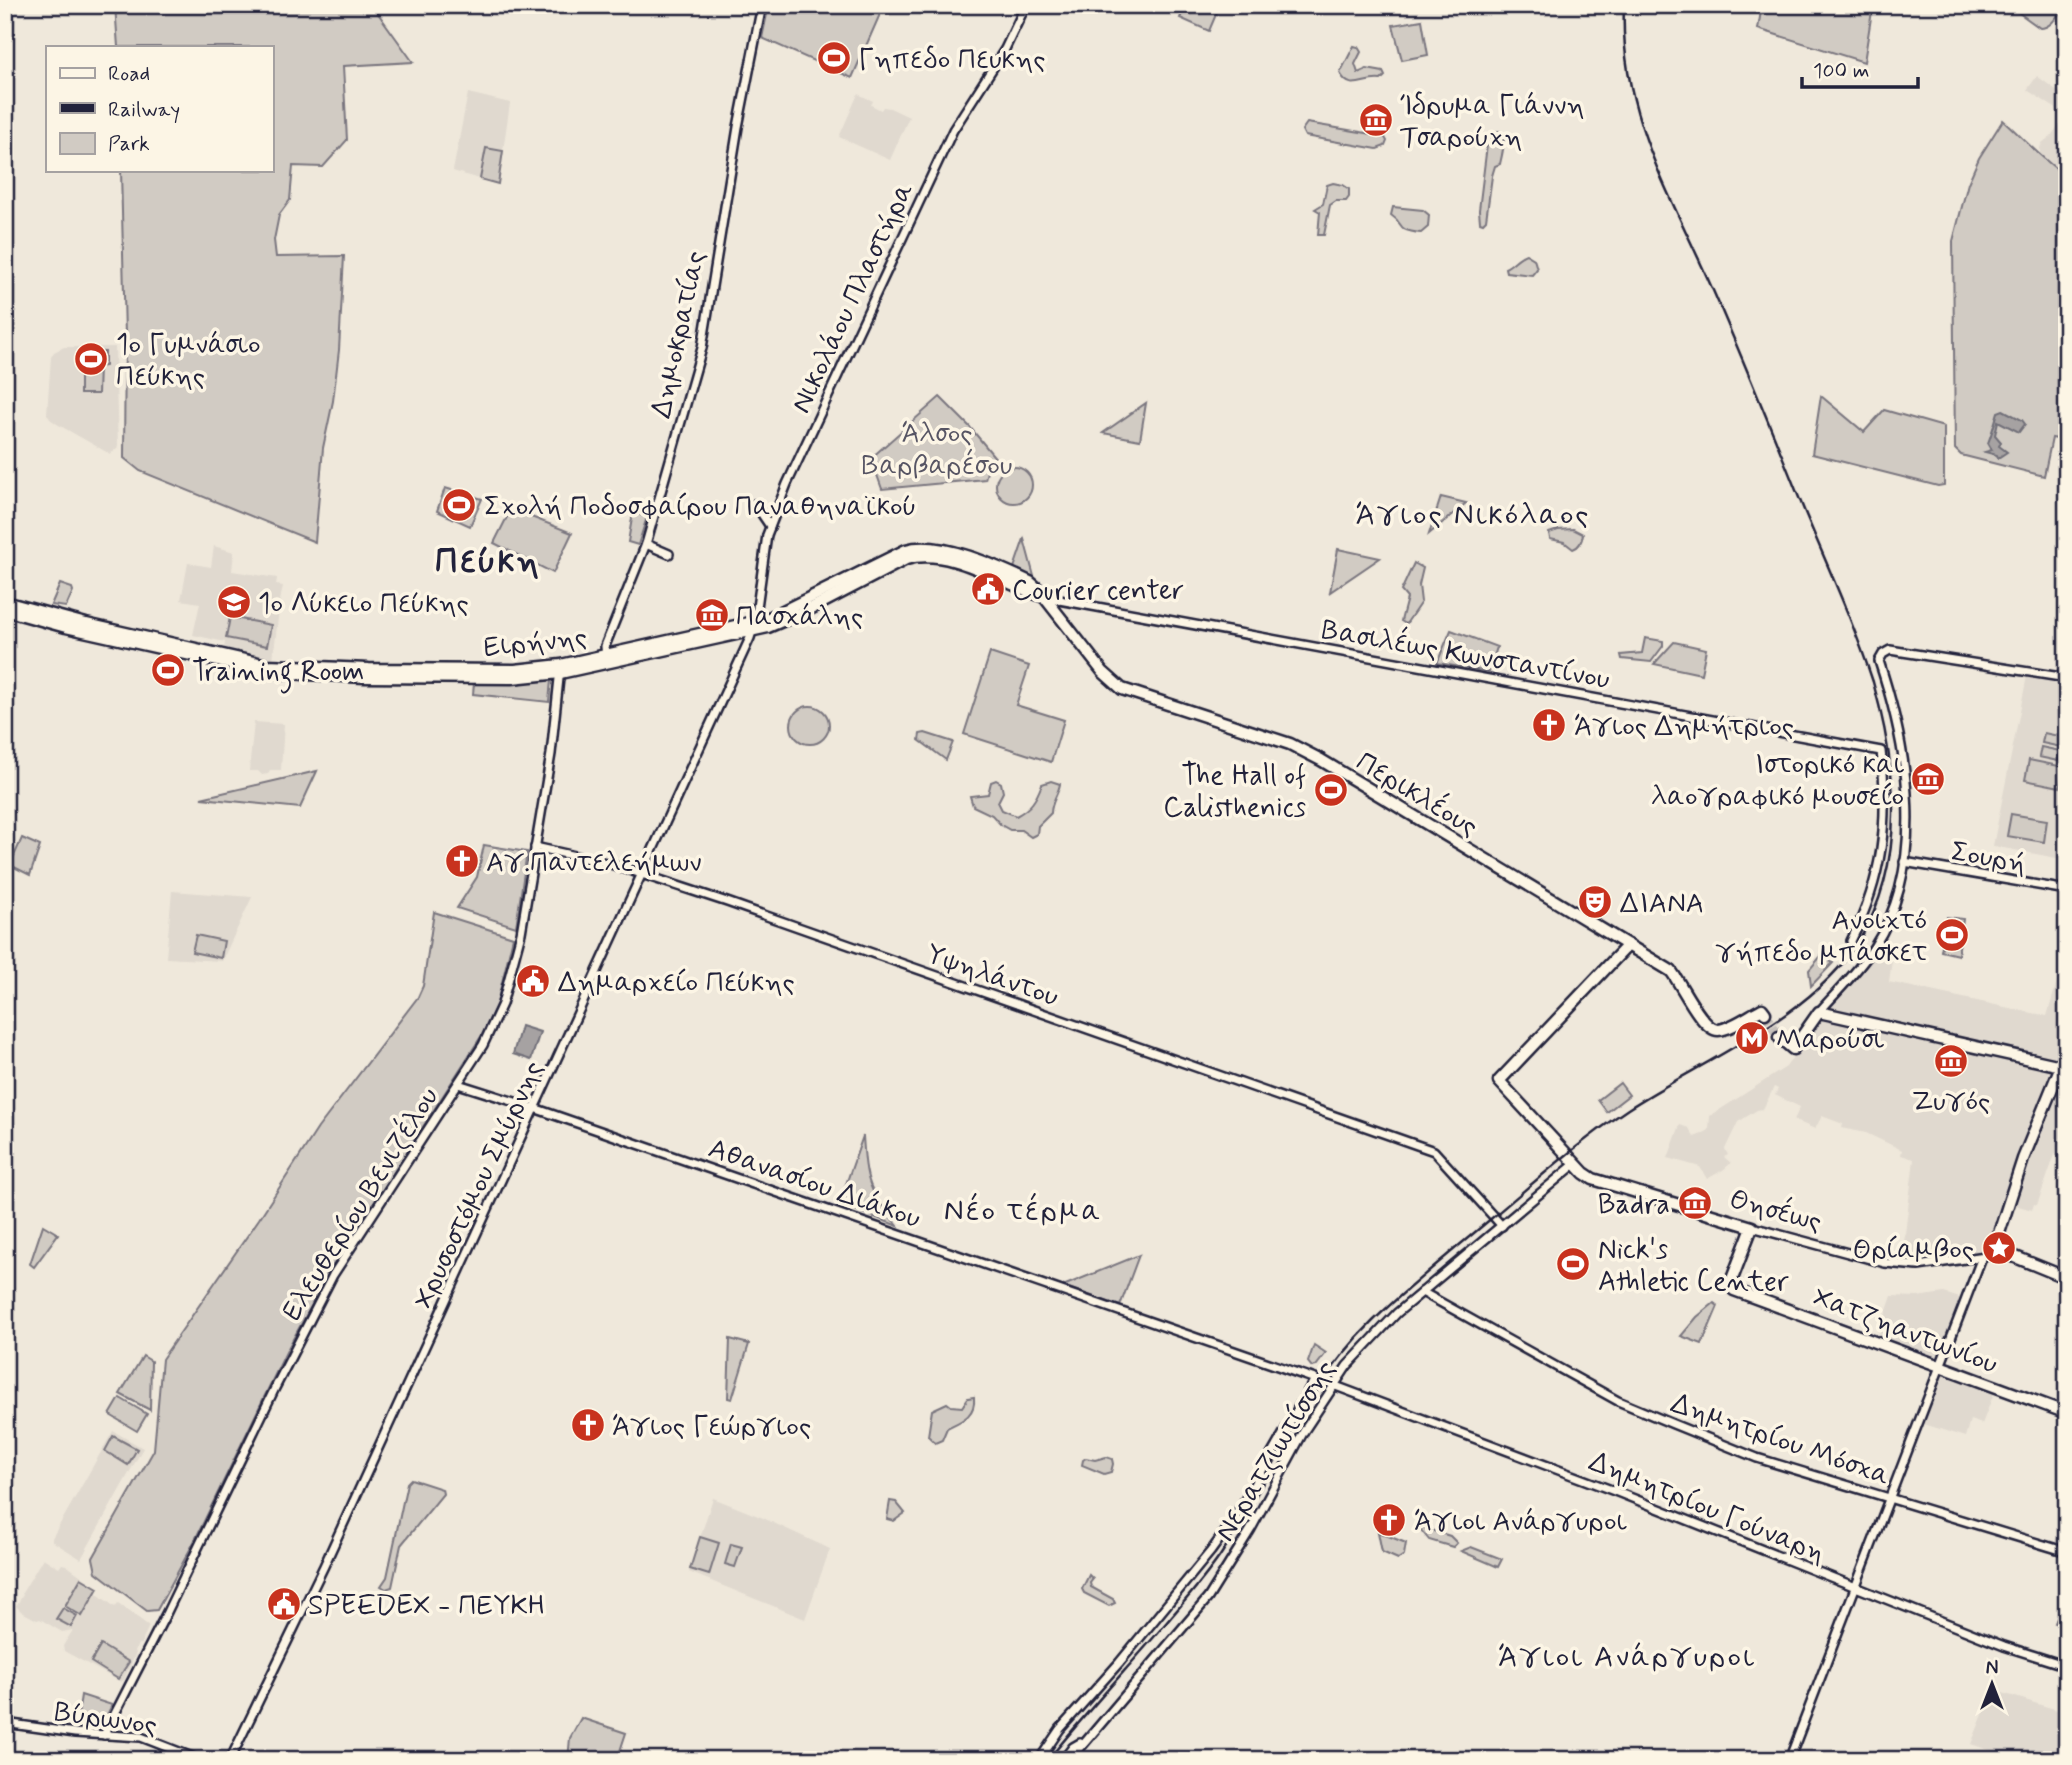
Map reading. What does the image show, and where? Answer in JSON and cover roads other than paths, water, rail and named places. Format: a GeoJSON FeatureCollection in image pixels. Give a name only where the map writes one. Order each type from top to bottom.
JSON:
{"type":"FeatureCollection","features":[{"type":"Feature","properties":{"kind":"main road","name":"Ειρήνης"},"geometry":{"type":"LineString","coordinates":[[754,627],[890,557],[917,547],[941,548],[1009,573],[1040,593]]}},
{"type":"Feature","properties":{"kind":"main road","name":"Ειρήνης"},"geometry":{"type":"LineString","coordinates":[[5,610],[66,627],[267,672],[365,677],[512,678],[781,622],[906,559],[917,556],[938,556],[1040,593]]}},
{"type":"Feature","properties":{"kind":"main road","name":"Περικλέους"},"geometry":{"type":"LineString","coordinates":[[1040,593],[1103,672],[1122,690],[1290,744],[1321,760],[1671,971],[1710,1028],[1719,1030],[1764,1011]]}},
{"type":"Feature","properties":{"kind":"main road","name":"Ειρήνης"},"geometry":{"type":"LineString","coordinates":[[5,603],[267,665],[465,671],[560,669]]}},
{"type":"Feature","properties":{"kind":"main road","name":"Θησέως"},"geometry":{"type":"LineString","coordinates":[[1628,945],[1499,1081],[1593,1179],[1752,1227]]}},
{"type":"Feature","properties":{"kind":"main road"},"geometry":{"type":"LineString","coordinates":[[1779,1037],[1793,1049],[1819,1012],[2061,1066],[2023,1159],[1999,1233],[2003,1247],[2012,1256],[2067,1278]]}},
{"type":"Feature","properties":{"kind":"main road","name":"Χατζηαντωνίου"},"geometry":{"type":"LineString","coordinates":[[1752,1227],[1731,1287],[2067,1413]]}},
{"type":"Feature","properties":{"kind":"street","name":"Δημοκρατίας"},"geometry":{"type":"LineString","coordinates":[[606,659],[605,646],[646,544],[702,348],[738,127],[762,5]]}},
{"type":"Feature","properties":{"kind":"street","name":"Νικολάου Πλαστήρα"},"geometry":{"type":"LineString","coordinates":[[754,627],[770,526],[787,484],[953,130],[1005,49],[1026,5]]}},
{"type":"Feature","properties":{"kind":"street"},"geometry":{"type":"LineString","coordinates":[[755,504],[770,526]]}},
{"type":"Feature","properties":{"kind":"street"},"geometry":{"type":"LineString","coordinates":[[646,544],[669,554]]}},
{"type":"Feature","properties":{"kind":"street","name":"Βασιλέως Κωνσταντίνου"},"geometry":{"type":"LineString","coordinates":[[1040,593],[1881,751],[1885,809],[1881,858],[1865,913],[1851,940]]}},
{"type":"Feature","properties":{"kind":"street","name":"Χρυσοστόμου Σμύρνης"},"geometry":{"type":"LineString","coordinates":[[230,1760],[324,1566],[754,627]]}},
{"type":"Feature","properties":{"kind":"street"},"geometry":{"type":"LineString","coordinates":[[1819,1012],[1854,974],[1875,945],[1893,911],[1904,862],[1907,811],[1902,759],[1892,707],[1878,661],[1882,654],[1890,650],[2067,678]]}},
{"type":"Feature","properties":{"kind":"street","name":"Ελευθερίου Βενιζέλου"},"geometry":{"type":"LineString","coordinates":[[104,1735],[333,1275],[483,1045],[502,1004],[521,933],[551,754],[560,669]]}},
{"type":"Feature","properties":{"kind":"street","name":"Υψηλάντου"},"geometry":{"type":"LineString","coordinates":[[535,847],[590,858],[642,875],[1434,1151],[1502,1226]]}},
{"type":"Feature","properties":{"kind":"street","name":"Σουρή"},"geometry":{"type":"LineString","coordinates":[[1904,862],[2067,890]]}},
{"type":"Feature","properties":{"kind":"street"},"geometry":{"type":"LineString","coordinates":[[2061,1066],[2067,1050]]}},
{"type":"Feature","properties":{"kind":"street","name":"Αθανασίου Διάκου"},"geometry":{"type":"LineString","coordinates":[[458,1084],[1122,1310],[1315,1379]]}},
{"type":"Feature","properties":{"kind":"street","name":"Νερατζιωτίσσης"},"geometry":{"type":"LineString","coordinates":[[1070,1760],[1208,1598],[1251,1529],[1304,1431],[1333,1385],[1368,1342],[1422,1292],[1502,1226],[1572,1160]]}},
{"type":"Feature","properties":{"kind":"street","name":"Θησέως"},"geometry":{"type":"LineString","coordinates":[[1752,1227],[1885,1263],[1918,1266],[1999,1255],[2012,1256]]}},
{"type":"Feature","properties":{"kind":"street"},"geometry":{"type":"LineString","coordinates":[[1788,1760],[1982,1257],[1992,1250],[1999,1233]]}},
{"type":"Feature","properties":{"kind":"street","name":"Δημητρίου Μόσχα"},"geometry":{"type":"LineString","coordinates":[[1422,1292],[1618,1401],[1756,1458],[2067,1552]]}},
{"type":"Feature","properties":{"kind":"street","name":"Νερατζιωτίσσης"},"geometry":{"type":"LineString","coordinates":[[1038,1760],[1060,1729],[1119,1663],[1211,1551],[1234,1518],[1315,1379]]}},
{"type":"Feature","properties":{"kind":"street","name":"Δημητρίου Γούναρη"},"geometry":{"type":"LineString","coordinates":[[1333,1385],[1521,1455],[2004,1646],[2067,1666]]}},
{"type":"Feature","properties":{"kind":"street","name":"Βύρωνος"},"geometry":{"type":"LineString","coordinates":[[5,1723],[147,1739],[200,1760]]}},
{"type":"Feature","properties":{"kind":"street"},"geometry":{"type":"LineString","coordinates":[[1063,1760],[1073,1747],[1086,1738]]}},
{"type":"Feature","properties":{"kind":"tunnel"},"geometry":{"type":"LineString","coordinates":[[1765,1013],[1779,1037]]}},
{"type":"Feature","properties":{"kind":"railway"},"geometry":{"type":"LineString","coordinates":[[1048,1760],[1213,1566],[1239,1526],[1308,1404],[1327,1375],[1373,1321],[1432,1268],[1593,1134],[1657,1091],[1754,1036],[1813,993],[1838,968],[1859,941],[1874,911],[1885,879],[1891,847],[1892,780],[1888,747],[1873,682],[1849,617],[1738,348],[1652,155],[1630,83],[1624,5]]}},
{"type":"Feature","properties":{"kind":"place","name":"Γηπεδο Πευκης"},"geometry":{"type":"Point","coordinates":[834,58]}},
{"type":"Feature","properties":{"kind":"place","name":"Ίδρυμα Γιάννη Τσαρούχη"},"geometry":{"type":"Point","coordinates":[1376,120]}},
{"type":"Feature","properties":{"kind":"place","name":"1ο Γυμνάσιο Πεύκης"},"geometry":{"type":"Point","coordinates":[91,359]}},
{"type":"Feature","properties":{"kind":"place","name":"Σχολή Ποδοσφαίρου Παναθηναϊκού"},"geometry":{"type":"Point","coordinates":[459,505]}},
{"type":"Feature","properties":{"kind":"place","name":"Courier center"},"geometry":{"type":"Point","coordinates":[988,589]}},
{"type":"Feature","properties":{"kind":"place","name":"1ο Λύκειο Πεύκης"},"geometry":{"type":"Point","coordinates":[234,602]}},
{"type":"Feature","properties":{"kind":"place","name":"Πασχάλης"},"geometry":{"type":"Point","coordinates":[712,615]}},
{"type":"Feature","properties":{"kind":"place","name":"Training Room"},"geometry":{"type":"Point","coordinates":[168,670]}},
{"type":"Feature","properties":{"kind":"place","name":"Άγιος Δημήτριος"},"geometry":{"type":"Point","coordinates":[1549,725]}},
{"type":"Feature","properties":{"kind":"place","name":"Ιστορικό και λαογραφικό μουσείο"},"geometry":{"type":"Point","coordinates":[1928,779]}},
{"type":"Feature","properties":{"kind":"place","name":"The Hall of Calisthenics"},"geometry":{"type":"Point","coordinates":[1331,790]}},
{"type":"Feature","properties":{"kind":"place","name":"Αγ.Παντελεήμων"},"geometry":{"type":"Point","coordinates":[462,861]}},
{"type":"Feature","properties":{"kind":"place","name":"ΔΙΑΝΑ"},"geometry":{"type":"Point","coordinates":[1595,902]}},
{"type":"Feature","properties":{"kind":"place","name":"Ανοιχτό γήπεδο μπάσκετ"},"geometry":{"type":"Point","coordinates":[1952,935]}},
{"type":"Feature","properties":{"kind":"place","name":"Δημαρχείο Πεύκης"},"geometry":{"type":"Point","coordinates":[533,981]}},
{"type":"Feature","properties":{"kind":"place","name":"Μαρούσι"},"geometry":{"type":"Point","coordinates":[1752,1038]}},
{"type":"Feature","properties":{"kind":"place","name":"Ζυγός"},"geometry":{"type":"Point","coordinates":[1951,1061]}},
{"type":"Feature","properties":{"kind":"place","name":"Badra"},"geometry":{"type":"Point","coordinates":[1695,1203]}},
{"type":"Feature","properties":{"kind":"place","name":"Θρίαμβος"},"geometry":{"type":"Point","coordinates":[1999,1248]}},
{"type":"Feature","properties":{"kind":"place","name":"Nick's Athletic Center"},"geometry":{"type":"Point","coordinates":[1573,1264]}},
{"type":"Feature","properties":{"kind":"place","name":"Άγιος Γεώργιος"},"geometry":{"type":"Point","coordinates":[588,1425]}},
{"type":"Feature","properties":{"kind":"place","name":"Άγιοι Ανάργυροι"},"geometry":{"type":"Point","coordinates":[1389,1520]}},
{"type":"Feature","properties":{"kind":"place","name":"SPEEDEX - ΠΕΥΚΗ"},"geometry":{"type":"Point","coordinates":[284,1604]}},
{"type":"Feature","properties":{"kind":"district","name":"Άγιος Νικόλαος"},"geometry":{"type":"Point","coordinates":[1473,514]}},
{"type":"Feature","properties":{"kind":"district","name":"Πεύκη"},"geometry":{"type":"Point","coordinates":[488,560]}},
{"type":"Feature","properties":{"kind":"district","name":"Νέο τέρμα"},"geometry":{"type":"Point","coordinates":[1023,1210]}},
{"type":"Feature","properties":{"kind":"district","name":"Άγιοι Ανάργυροι"},"geometry":{"type":"Point","coordinates":[1627,1656]}},
{"type":"Feature","properties":{"kind":"park label","name":"Άλσος Βαρβαρέσου"},"geometry":{"type":"Point","coordinates":[937,448]}}]}
